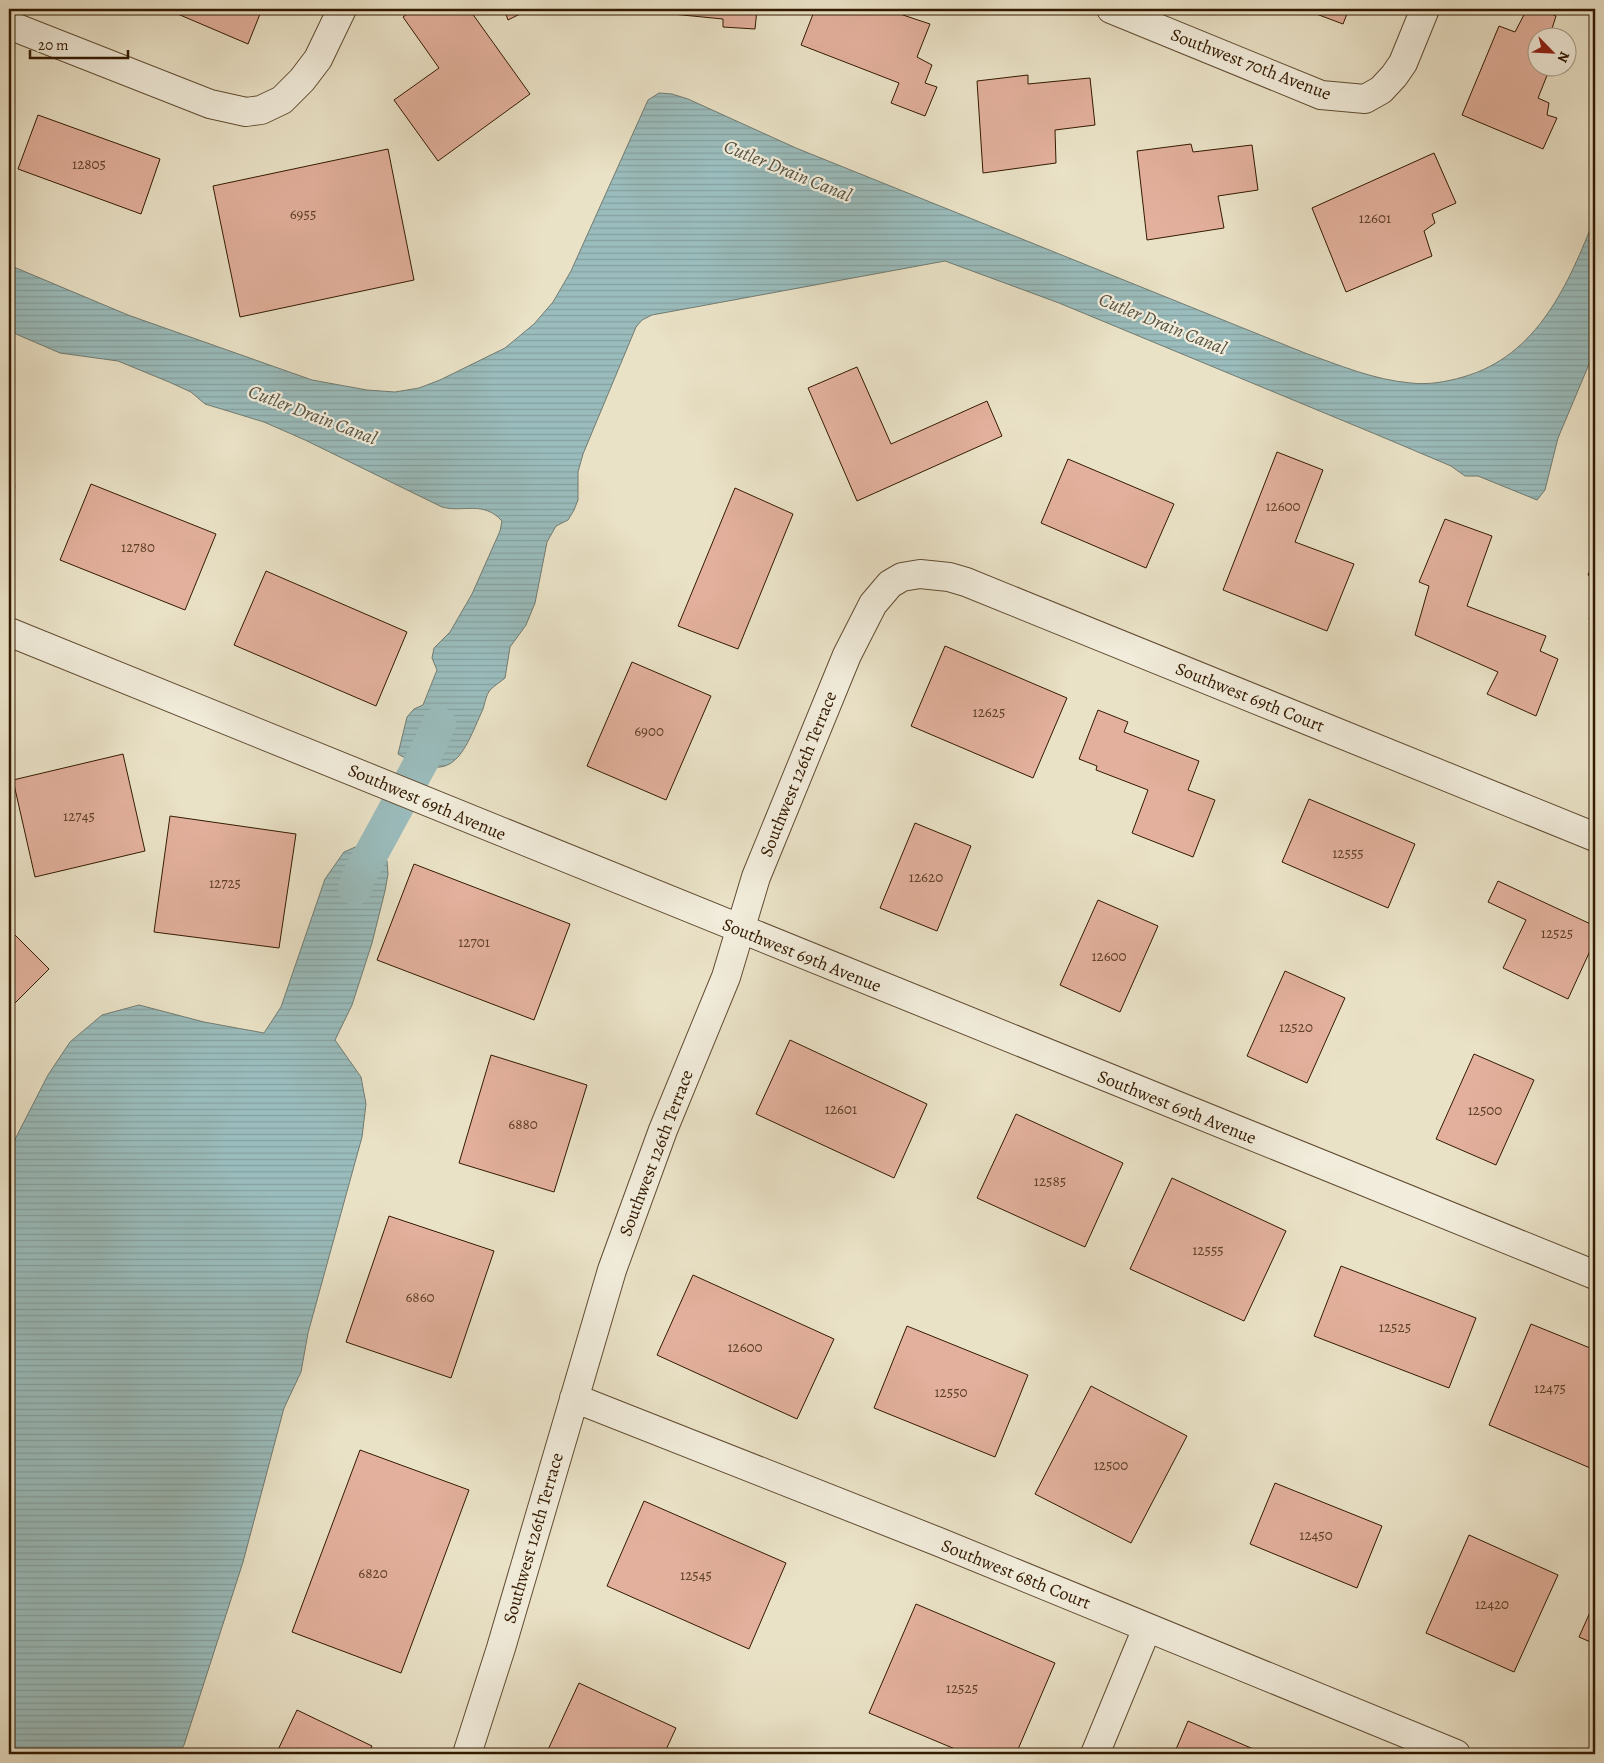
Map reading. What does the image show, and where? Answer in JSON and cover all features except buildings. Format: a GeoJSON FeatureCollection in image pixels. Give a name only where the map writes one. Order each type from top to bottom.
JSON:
{"type":"FeatureCollection","features":[{"type":"Feature","properties":{"kind":"street"},"geometry":{"type":"LineString","coordinates":[[9,25],[210,104],[237,111],[261,110],[282,100],[302,80],[318,59],[342,9]]}},
{"type":"Feature","properties":{"kind":"street","name":"Southwest 70th Avenue"},"geometry":{"type":"LineString","coordinates":[[1111,9],[1321,96],[1365,99],[1381,90],[1404,63],[1425,9]]}},
{"type":"Feature","properties":{"kind":"street","name":"Southwest 69th Court"},"geometry":{"type":"LineString","coordinates":[[902,577],[935,575],[966,582],[1595,837]]}},
{"type":"Feature","properties":{"kind":"street","name":"Southwest 126th Terrace"},"geometry":{"type":"LineString","coordinates":[[467,1754],[501,1648],[612,1270],[636,1202],[726,977],[756,877],[864,619],[882,592],[890,584],[902,577]]}},
{"type":"Feature","properties":{"kind":"street","name":"Southwest 69th Avenue"},"geometry":{"type":"LineString","coordinates":[[9,632],[1595,1276]]}},
{"type":"Feature","properties":{"kind":"street","name":"Southwest 68th Court"},"geometry":{"type":"LineString","coordinates":[[574,1398],[930,1539],[1456,1754]]}},
{"type":"Feature","properties":{"kind":"street"},"geometry":{"type":"LineString","coordinates":[[1095,1754],[1146,1628]]}},
{"type":"Feature","properties":{"kind":"water","name":"Cutler Drain Canal"},"geometry":{"type":"Polygon","coordinates":[[[659,93],[672,94],[688,99],[796,148],[1305,353],[1384,379],[1411,383],[1437,383],[1457,379],[1489,367],[1512,352],[1531,335],[1562,291],[1595,217],[1595,350],[1558,438],[1545,490],[1537,500],[1478,476],[1465,476],[1451,466],[1059,303],[945,261],[652,315],[642,320],[636,327],[583,454],[578,472],[578,500],[574,510],[568,520],[556,526],[547,542],[535,603],[526,625],[510,647],[505,678],[490,690],[469,740],[454,761],[444,766],[432,767],[417,763],[398,754],[407,717],[414,709],[423,705],[437,670],[432,658],[434,648],[450,632],[472,594],[500,531],[502,521],[488,511],[480,509],[442,507],[305,440],[264,422],[205,404],[191,392],[118,361],[60,353],[9,331],[9,265],[128,315],[312,380],[367,390],[395,392],[419,388],[440,380],[505,348],[534,324],[553,302],[571,271],[648,100],[659,93]]]}},
{"type":"Feature","properties":{"kind":"water"},"geometry":{"type":"Polygon","coordinates":[[[360,845],[379,848],[387,861],[388,874],[372,943],[352,1005],[335,1040],[361,1077],[366,1104],[362,1137],[308,1333],[301,1372],[284,1408],[243,1562],[184,1745],[179,1754],[9,1754],[9,1151],[48,1075],[70,1042],[102,1015],[139,1005],[204,1022],[264,1033],[281,1007],[325,879],[344,852],[360,845]]]}},
{"type":"Feature","properties":{"kind":"waterway"},"geometry":{"type":"LineString","coordinates":[[355,888],[359,876],[425,755],[439,724]]}}]}
